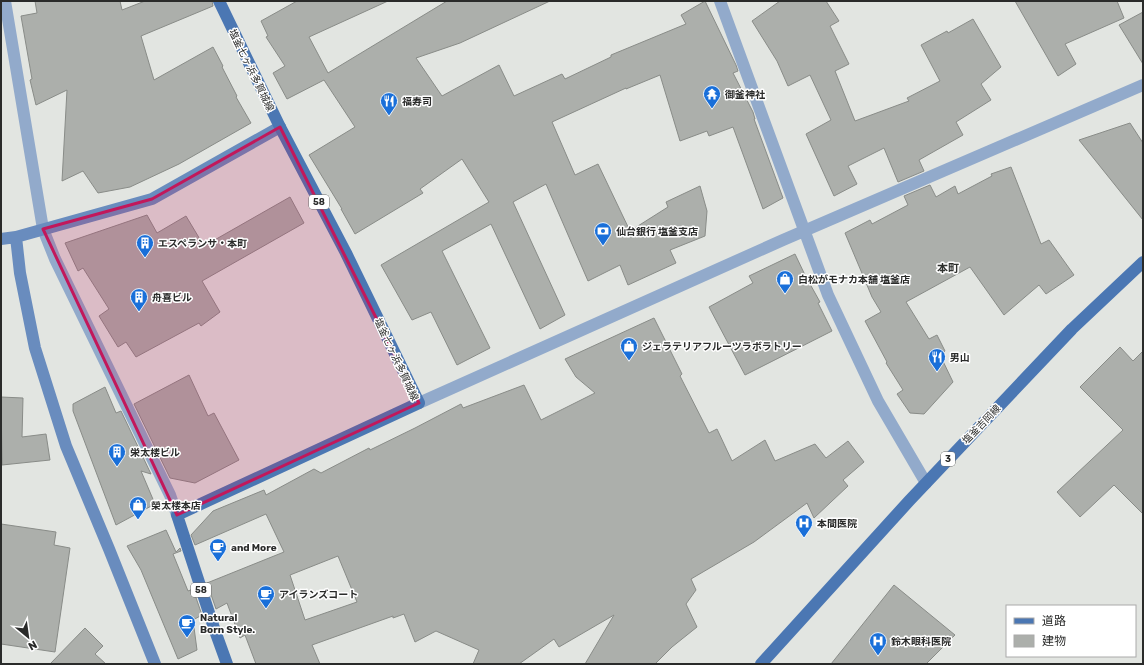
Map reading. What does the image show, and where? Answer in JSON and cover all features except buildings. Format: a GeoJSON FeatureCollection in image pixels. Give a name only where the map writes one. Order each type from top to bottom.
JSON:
{"type":"FeatureCollection","features":[{"type":"Feature","properties":{"kind":"main road","name":"塩釜七ヶ浜多賀城線"},"geometry":{"type":"LineString","coordinates":[[177,515],[419,403],[349,260],[280,127],[219,1]]}},
{"type":"Feature","properties":{"kind":"main road","name":"塩釜吉岡線"},"geometry":{"type":"LineString","coordinates":[[761,664],[926,483],[1072,329],[1143,262]]}},
{"type":"Feature","properties":{"kind":"main road","name":"58"},"geometry":{"type":"LineString","coordinates":[[177,515],[214,628],[228,664]]}},
{"type":"Feature","properties":{"kind":"street"},"geometry":{"type":"LineString","coordinates":[[5,1],[43,229],[55,259],[170,495],[177,515]]}},
{"type":"Feature","properties":{"kind":"street"},"geometry":{"type":"LineString","coordinates":[[720,1],[828,295],[878,401],[926,483]]}},
{"type":"Feature","properties":{"kind":"street"},"geometry":{"type":"LineString","coordinates":[[419,403],[804,230],[1143,85]]}},
{"type":"Feature","properties":{"kind":"street"},"geometry":{"type":"LineString","coordinates":[[1,239],[16,237],[152,199],[280,127]]}},
{"type":"Feature","properties":{"kind":"street"},"geometry":{"type":"LineString","coordinates":[[16,237],[20,273],[35,348],[66,446],[155,664]]}},
{"type":"Feature","properties":{"kind":"highlighted area"},"geometry":{"type":"Polygon","coordinates":[[[280,127],[419,403],[177,515],[43,229],[152,199],[280,127]]]}},
{"type":"Feature","properties":{"kind":"place","name":"御釜神社"},"geometry":{"type":"Point","coordinates":[712,109]}},
{"type":"Feature","properties":{"kind":"place","name":"福寿司"},"geometry":{"type":"Point","coordinates":[389,116]}},
{"type":"Feature","properties":{"kind":"place","name":"仙台銀行 塩釜支店"},"geometry":{"type":"Point","coordinates":[603,246]}},
{"type":"Feature","properties":{"kind":"place","name":"エスペランサ・本町"},"geometry":{"type":"Point","coordinates":[145,258]}},
{"type":"Feature","properties":{"kind":"place","name":"白松がモナカ本舗 塩釜店"},"geometry":{"type":"Point","coordinates":[785,294]}},
{"type":"Feature","properties":{"kind":"place","name":"舟喜ビル"},"geometry":{"type":"Point","coordinates":[139,312]}},
{"type":"Feature","properties":{"kind":"place","name":"ジェラテリアフルーツラボラトリー"},"geometry":{"type":"Point","coordinates":[629,361]}},
{"type":"Feature","properties":{"kind":"place","name":"男山"},"geometry":{"type":"Point","coordinates":[937,372]}},
{"type":"Feature","properties":{"kind":"place","name":"栄太楼ビル"},"geometry":{"type":"Point","coordinates":[117,467]}},
{"type":"Feature","properties":{"kind":"place","name":"榮太楼本店"},"geometry":{"type":"Point","coordinates":[138,520]}},
{"type":"Feature","properties":{"kind":"place","name":"本間医院"},"geometry":{"type":"Point","coordinates":[804,538]}},
{"type":"Feature","properties":{"kind":"place","name":"and More"},"geometry":{"type":"Point","coordinates":[218,562]}},
{"type":"Feature","properties":{"kind":"place","name":"アイランズコート"},"geometry":{"type":"Point","coordinates":[266,609]}},
{"type":"Feature","properties":{"kind":"place","name":"Natural Born Style."},"geometry":{"type":"Point","coordinates":[187,638]}},
{"type":"Feature","properties":{"kind":"place","name":"鈴木眼科医院"},"geometry":{"type":"Point","coordinates":[878,656]}},
{"type":"Feature","properties":{"kind":"district","name":"本町"},"geometry":{"type":"Point","coordinates":[948,268]}}]}
